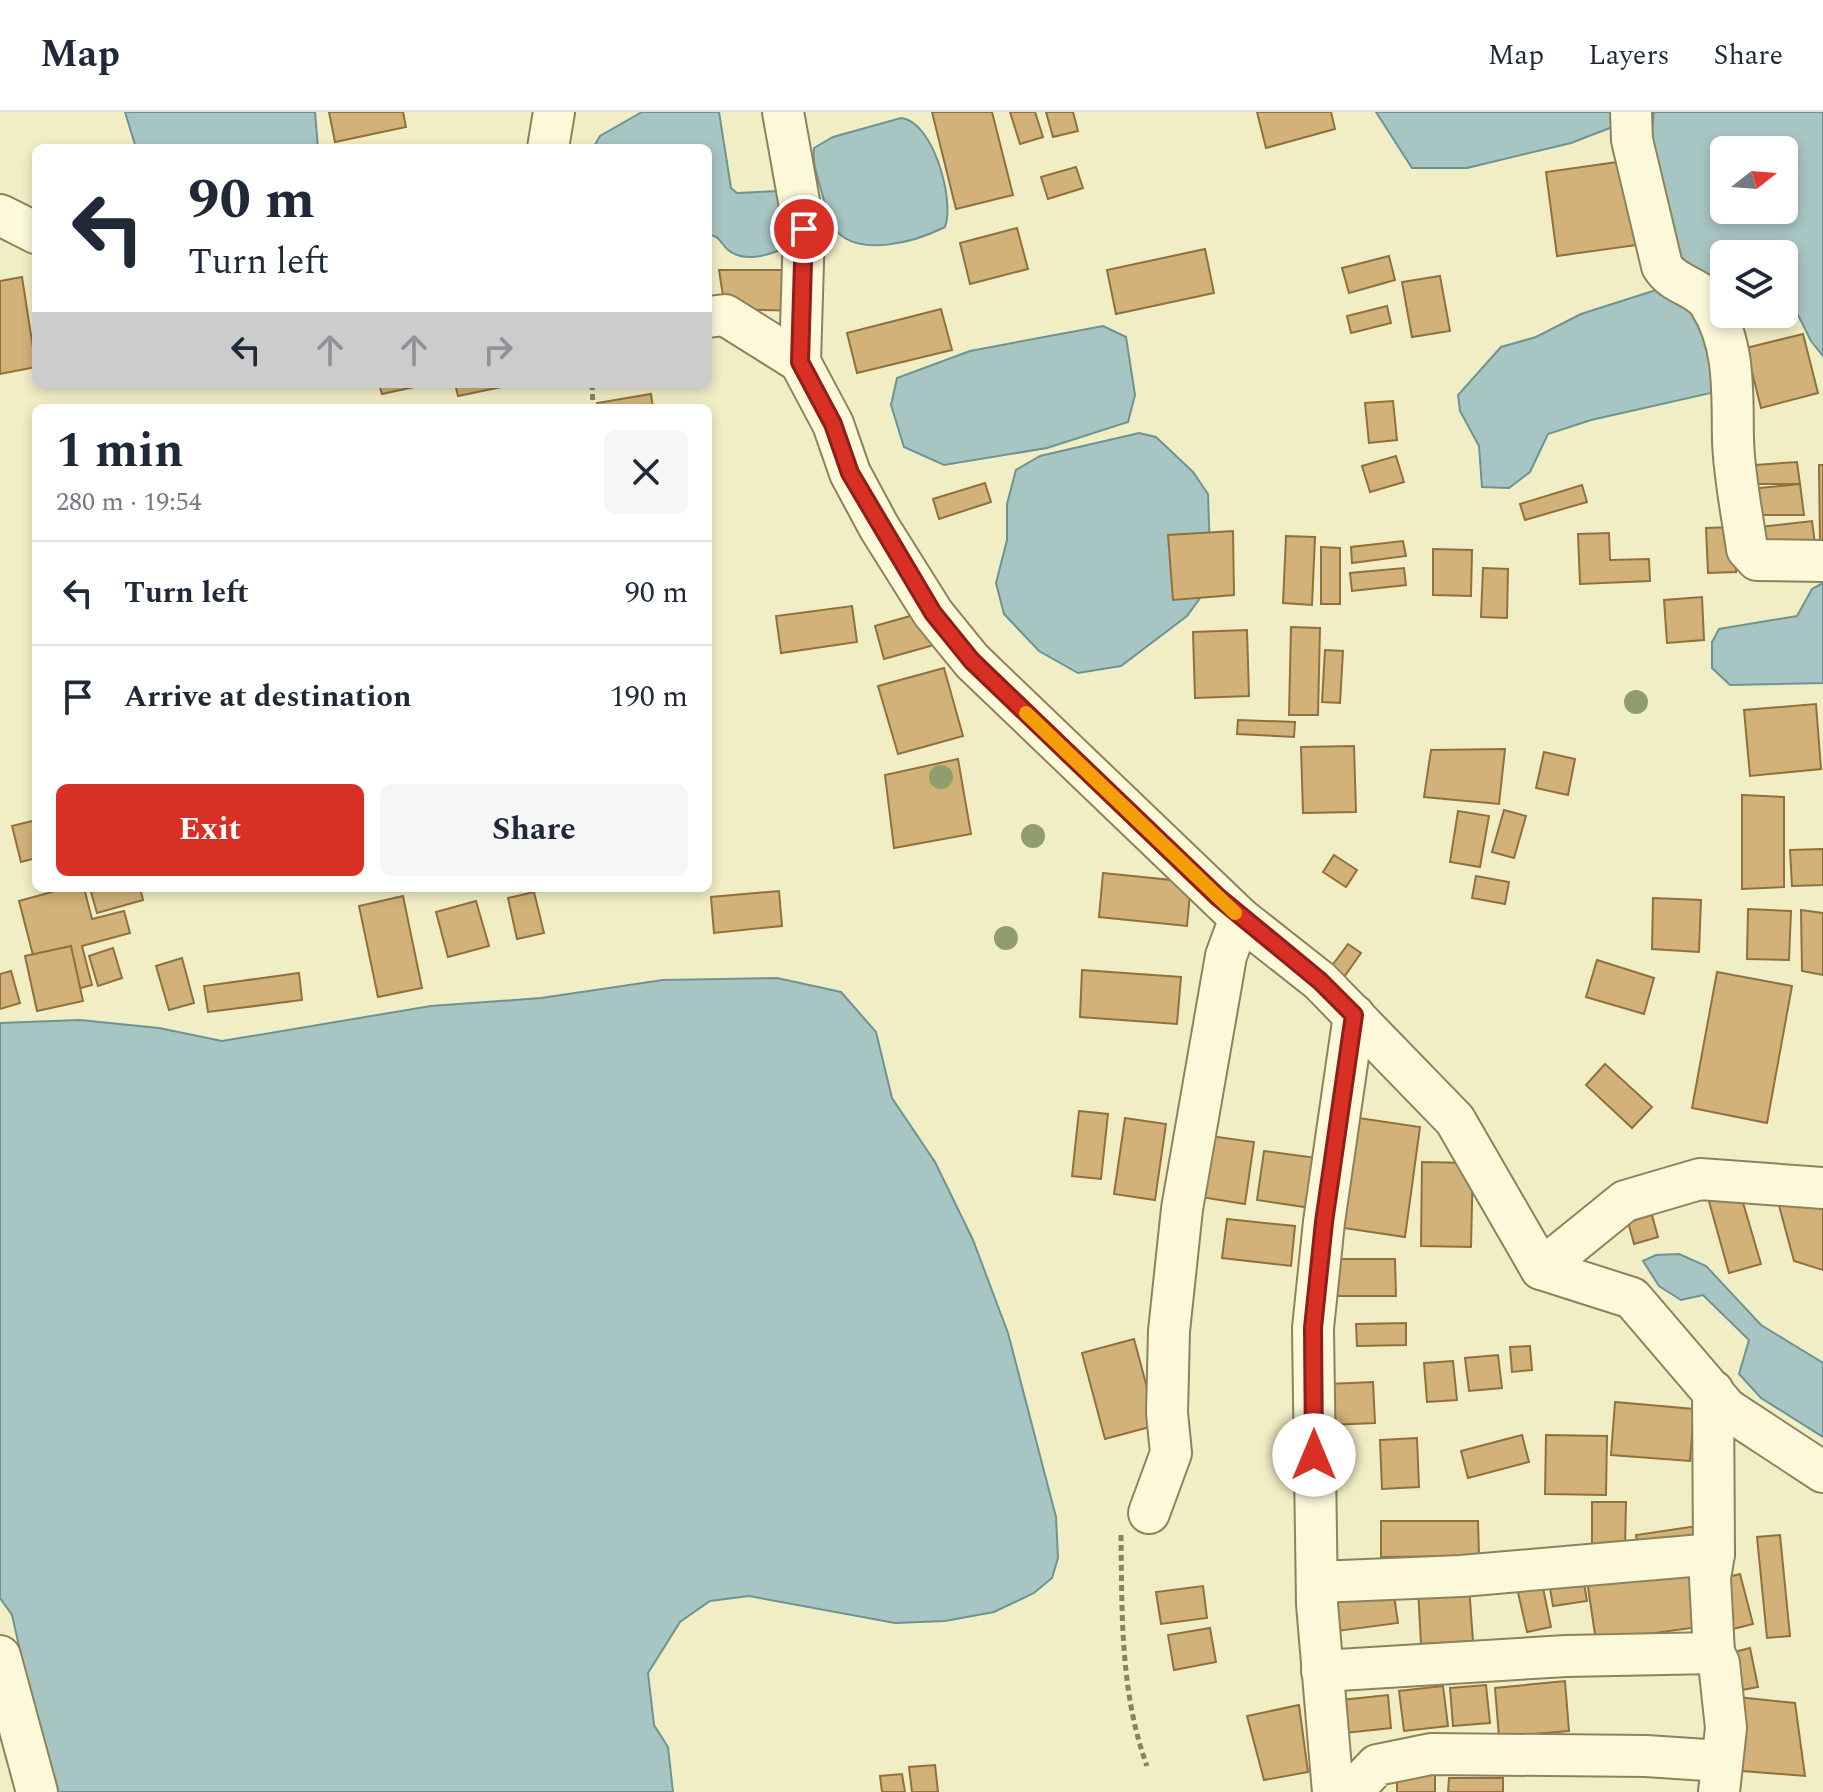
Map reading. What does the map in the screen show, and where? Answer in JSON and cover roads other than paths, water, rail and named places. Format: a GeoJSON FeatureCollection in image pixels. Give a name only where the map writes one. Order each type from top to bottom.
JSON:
{"type":"FeatureCollection","features":[{"type":"Feature","properties":{"kind":"street"},"geometry":{"type":"LineString","coordinates":[[549,144],[554,112]]}},
{"type":"Feature","properties":{"kind":"street"},"geometry":{"type":"LineString","coordinates":[[783,112],[804,229],[800,362],[833,424],[850,473],[933,613],[972,661],[1240,918],[1320,981],[1455,1120],[1541,1269],[1632,1298],[1727,1409],[1823,1472]]}},
{"type":"Feature","properties":{"kind":"street"},"geometry":{"type":"LineString","coordinates":[[1631,112],[1632,140],[1662,266],[1670,279],[1699,292],[1708,301],[1719,323],[1730,360],[1734,399],[1733,442],[1747,549],[1757,560],[1823,561]]}},
{"type":"Feature","properties":{"kind":"street"},"geometry":{"type":"LineString","coordinates":[[0,215],[32,231]]}},
{"type":"Feature","properties":{"kind":"street"},"geometry":{"type":"LineString","coordinates":[[712,317],[725,315],[800,362]]}},
{"type":"Feature","properties":{"kind":"street"},"geometry":{"type":"LineString","coordinates":[[1149,1513],[1171,1453],[1167,1413],[1169,1331],[1182,1209],[1226,956],[1240,918]]}},
{"type":"Feature","properties":{"kind":"street"},"geometry":{"type":"LineString","coordinates":[[1333,1792],[1318,1582],[1313,1328],[1324,1222],[1354,1015]]}},
{"type":"Feature","properties":{"kind":"street"},"geometry":{"type":"LineString","coordinates":[[1541,1269],[1625,1201],[1700,1179],[1823,1188]]}},
{"type":"Feature","properties":{"kind":"street"},"geometry":{"type":"LineString","coordinates":[[1351,1792],[1377,1765],[1431,1754],[1646,1756],[1720,1776],[1726,1728],[1719,1663],[1714,1653],[1710,1578],[1714,1554],[1713,1391]]}},
{"type":"Feature","properties":{"kind":"street"},"geometry":{"type":"LineString","coordinates":[[1318,1582],[1461,1576],[1714,1554]]}},
{"type":"Feature","properties":{"kind":"street"},"geometry":{"type":"LineString","coordinates":[[1322,1671],[1566,1656],[1714,1653]]}},
{"type":"Feature","properties":{"kind":"street"},"geometry":{"type":"LineString","coordinates":[[0,1656],[37,1792]]}},
{"type":"Feature","properties":{"kind":"water"},"geometry":{"type":"Polygon","coordinates":[[[125,112],[315,112],[318,144],[135,144],[125,112]]]}},
{"type":"Feature","properties":{"kind":"water"},"geometry":{"type":"Polygon","coordinates":[[[642,112],[719,112],[731,188],[737,193],[780,191],[788,246],[765,255],[741,256],[727,249],[712,235],[712,144],[595,144],[600,136],[642,112]]]}},
{"type":"Feature","properties":{"kind":"water"},"geometry":{"type":"Polygon","coordinates":[[[1376,112],[1615,112],[1615,126],[1571,143],[1467,168],[1412,168],[1376,112]]]}},
{"type":"Feature","properties":{"kind":"water"},"geometry":{"type":"Polygon","coordinates":[[[1654,112],[1823,112],[1823,356],[1811,341],[1798,315],[1798,240],[1710,240],[1710,285],[1685,279],[1650,147],[1654,112]]]}},
{"type":"Feature","properties":{"kind":"water"},"geometry":{"type":"Polygon","coordinates":[[[901,118],[912,122],[923,132],[939,164],[947,199],[945,227],[919,238],[888,245],[857,243],[844,237],[831,224],[816,173],[814,148],[833,137],[901,118]]]}},
{"type":"Feature","properties":{"kind":"water"},"geometry":{"type":"Polygon","coordinates":[[[1676,289],[1693,295],[1718,378],[1711,393],[1591,420],[1548,434],[1530,472],[1509,488],[1482,487],[1479,446],[1460,411],[1458,395],[1501,347],[1536,337],[1581,314],[1656,290],[1676,289]]]}},
{"type":"Feature","properties":{"kind":"water"},"geometry":{"type":"Polygon","coordinates":[[[1103,326],[1126,337],[1135,395],[1128,422],[1047,448],[944,465],[904,447],[891,405],[897,378],[970,351],[1103,326]]]}},
{"type":"Feature","properties":{"kind":"water"},"geometry":{"type":"Polygon","coordinates":[[[1139,433],[1156,437],[1193,472],[1208,494],[1211,583],[1187,616],[1121,666],[1078,673],[1039,651],[1004,614],[996,583],[1007,540],[1007,504],[1016,470],[1040,456],[1139,433]]]}},
{"type":"Feature","properties":{"kind":"water"},"geometry":{"type":"Polygon","coordinates":[[[1823,583],[1823,683],[1730,685],[1712,668],[1712,642],[1719,629],[1797,616],[1812,589],[1823,583]]]}},
{"type":"Feature","properties":{"kind":"water"},"geometry":{"type":"Polygon","coordinates":[[[777,978],[841,992],[876,1032],[892,1098],[935,1162],[973,1240],[1008,1333],[1056,1517],[1058,1558],[1052,1578],[1034,1593],[994,1612],[945,1621],[895,1623],[749,1596],[710,1601],[680,1622],[648,1673],[654,1725],[668,1747],[673,1792],[52,1792],[12,1615],[0,1598],[0,1023],[80,1020],[159,1028],[222,1041],[431,1006],[541,998],[663,980],[777,978]]]}},
{"type":"Feature","properties":{"kind":"water"},"geometry":{"type":"Polygon","coordinates":[[[1679,1254],[1706,1266],[1761,1325],[1823,1363],[1823,1437],[1761,1398],[1739,1374],[1749,1340],[1703,1295],[1681,1300],[1659,1286],[1643,1261],[1656,1255],[1679,1254]]]}}]}
